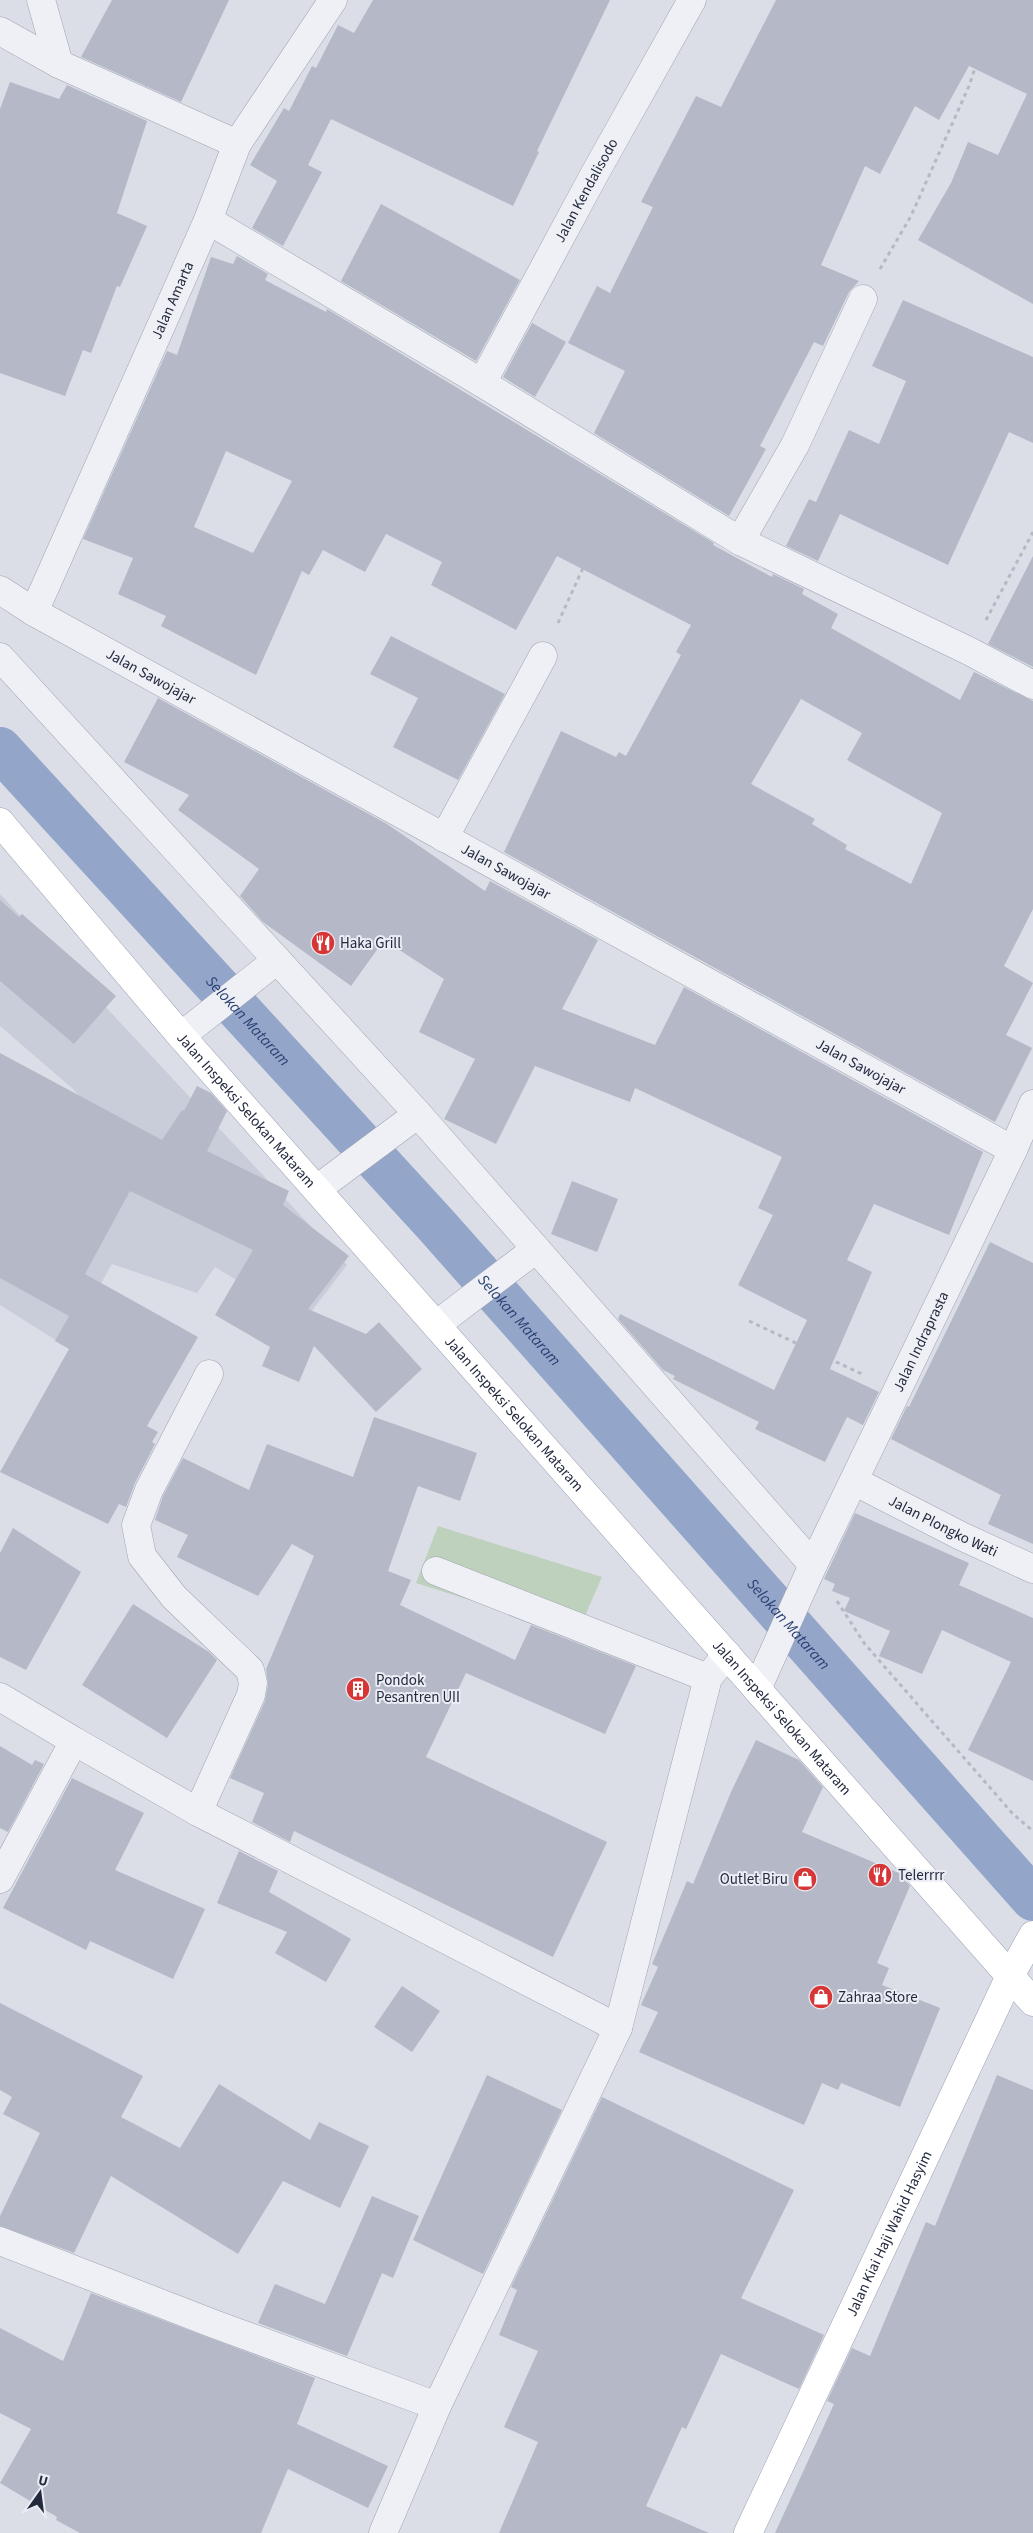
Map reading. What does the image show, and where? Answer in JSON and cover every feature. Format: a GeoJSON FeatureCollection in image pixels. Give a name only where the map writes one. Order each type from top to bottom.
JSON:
{"type":"FeatureCollection","features":[{"type":"Feature","properties":{"kind":"main road","name":"Jalan Inspeksi Selokan Mataram"},"geometry":{"type":"LineString","coordinates":[[0,822],[181,1036],[1033,2002]]}},
{"type":"Feature","properties":{"kind":"main road","name":"Jalan Kiai Haji Wahid Hasyim"},"geometry":{"type":"LineString","coordinates":[[748,2533],[1010,1976],[1031,1938]]}},
{"type":"Feature","properties":{"kind":"street"},"geometry":{"type":"LineString","coordinates":[[42,0],[59,64]]}},
{"type":"Feature","properties":{"kind":"street","name":"Jalan Amarta"},"geometry":{"type":"LineString","coordinates":[[34,612],[208,220],[238,144],[333,0]]}},
{"type":"Feature","properties":{"kind":"street","name":"Jalan Kendalisodo"},"geometry":{"type":"LineString","coordinates":[[482,383],[594,175],[692,0]]}},
{"type":"Feature","properties":{"kind":"street"},"geometry":{"type":"LineString","coordinates":[[0,32],[59,64],[238,144]]}},
{"type":"Feature","properties":{"kind":"street"},"geometry":{"type":"LineString","coordinates":[[208,220],[482,383],[740,541],[969,651],[1033,685]]}},
{"type":"Feature","properties":{"kind":"street"},"geometry":{"type":"LineString","coordinates":[[740,541],[796,445],[863,299]]}},
{"type":"Feature","properties":{"kind":"street","name":"Jalan Sawojajar"},"geometry":{"type":"LineString","coordinates":[[0,590],[34,612],[1013,1150]]}},
{"type":"Feature","properties":{"kind":"street"},"geometry":{"type":"LineString","coordinates":[[444,838],[543,656]]}},
{"type":"Feature","properties":{"kind":"street"},"geometry":{"type":"LineString","coordinates":[[0,657],[418,1114],[536,1249],[810,1572]]}},
{"type":"Feature","properties":{"kind":"street"},"geometry":{"type":"LineString","coordinates":[[181,1036],[277,960]]}},
{"type":"Feature","properties":{"kind":"street","name":"Jalan Indraprasta"},"geometry":{"type":"LineString","coordinates":[[757,1690],[810,1572],[1013,1150],[1033,1104]]}},
{"type":"Feature","properties":{"kind":"street"},"geometry":{"type":"LineString","coordinates":[[316,1189],[418,1114]]}},
{"type":"Feature","properties":{"kind":"street"},"geometry":{"type":"LineString","coordinates":[[436,1325],[536,1249]]}},
{"type":"Feature","properties":{"kind":"street"},"geometry":{"type":"LineString","coordinates":[[198,1812],[242,1717],[253,1682],[250,1670],[174,1597],[142,1556],[136,1525],[149,1490],[209,1374]]}},
{"type":"Feature","properties":{"kind":"street","name":"Jalan Plongko Wati"},"geometry":{"type":"LineString","coordinates":[[854,1481],[961,1536],[1033,1568]]}},
{"type":"Feature","properties":{"kind":"street"},"geometry":{"type":"LineString","coordinates":[[436,1571],[708,1678]]}},
{"type":"Feature","properties":{"kind":"street"},"geometry":{"type":"LineString","coordinates":[[383,2533],[437,2406],[618,2028],[708,1678],[727,1654]]}},
{"type":"Feature","properties":{"kind":"street"},"geometry":{"type":"LineString","coordinates":[[0,1697],[74,1742],[198,1812],[618,2028]]}},
{"type":"Feature","properties":{"kind":"street"},"geometry":{"type":"LineString","coordinates":[[0,1879],[74,1742]]}},
{"type":"Feature","properties":{"kind":"street"},"geometry":{"type":"LineString","coordinates":[[0,2241],[214,2324],[437,2406]]}},
{"type":"Feature","properties":{"kind":"path"},"geometry":{"type":"LineString","coordinates":[[863,299],[911,216],[969,86],[998,0]]}},
{"type":"Feature","properties":{"kind":"path"},"geometry":{"type":"LineString","coordinates":[[543,656],[626,471]]}},
{"type":"Feature","properties":{"kind":"path"},"geometry":{"type":"LineString","coordinates":[[969,651],[1033,532]]}},
{"type":"Feature","properties":{"kind":"path"},"geometry":{"type":"LineString","coordinates":[[749,1321],[897,1390]]}},
{"type":"Feature","properties":{"kind":"path"},"geometry":{"type":"LineString","coordinates":[[810,1572],[864,1643],[1013,1814],[1033,1831]]}},
{"type":"Feature","properties":{"kind":"shaded area"},"geometry":{"type":"Polygon","coordinates":[[[0,894],[347,1265],[304,1321],[215,1267],[197,1293],[112,1264],[65,1346],[0,1305],[0,1253],[86,1104],[73,1089],[0,1026],[0,894]]]}},
{"type":"Feature","properties":{"kind":"green space"},"geometry":{"type":"Polygon","coordinates":[[[438,1526],[602,1577],[577,1634],[416,1583],[438,1526]]]}},
{"type":"Feature","properties":{"kind":"building"},"geometry":{"type":"Polygon","coordinates":[[[112,0],[229,0],[181,102],[81,57],[112,0]]]}},
{"type":"Feature","properties":{"kind":"building"},"geometry":{"type":"Polygon","coordinates":[[[373,0],[610,0],[537,151],[539,152],[513,206],[331,119],[308,165],[322,172],[283,246],[252,228],[277,181],[250,165],[284,108],[289,111],[312,66],[316,68],[338,25],[354,33],[373,0]]]}},
{"type":"Feature","properties":{"kind":"building"},"geometry":{"type":"Polygon","coordinates":[[[776,0],[1033,0],[1033,304],[918,240],[951,183],[968,142],[998,155],[1027,94],[969,66],[939,120],[915,106],[880,174],[865,166],[821,265],[859,281],[849,292],[823,346],[814,342],[760,446],[766,449],[729,516],[594,433],[625,371],[568,343],[597,286],[610,293],[653,207],[641,202],[696,96],[721,107],[776,0]]]}},
{"type":"Feature","properties":{"kind":"building"},"geometry":{"type":"Polygon","coordinates":[[[10,82],[59,99],[67,85],[147,121],[117,213],[147,226],[120,287],[117,286],[91,353],[83,350],[65,396],[0,373],[0,109],[10,82]]]}},
{"type":"Feature","properties":{"kind":"building"},"geometry":{"type":"Polygon","coordinates":[[[381,204],[520,280],[476,361],[341,281],[381,204]]]}},
{"type":"Feature","properties":{"kind":"building"},"geometry":{"type":"Polygon","coordinates":[[[237,256],[268,274],[265,280],[326,312],[327,309],[714,543],[713,545],[772,577],[773,574],[804,589],[802,594],[838,614],[831,628],[960,700],[974,672],[1033,701],[1033,909],[1004,966],[1033,983],[1006,1035],[1032,1048],[995,1122],[504,852],[561,731],[616,757],[619,752],[626,756],[681,655],[676,652],[691,625],[557,556],[516,630],[431,585],[442,562],[386,534],[365,572],[323,550],[309,575],[302,571],[256,675],[161,626],[166,616],[118,594],[133,558],[83,539],[167,351],[177,355],[211,257],[233,264],[237,256]],[[226,451],[194,527],[253,553],[292,481],[226,451]],[[801,699],[751,784],[815,819],[812,824],[847,845],[845,849],[911,884],[942,813],[847,760],[862,733],[801,699]]]}},
{"type":"Feature","properties":{"kind":"building"},"geometry":{"type":"Polygon","coordinates":[[[903,300],[1033,357],[1033,443],[1009,432],[948,565],[840,514],[818,561],[786,546],[809,499],[816,502],[849,430],[879,444],[906,381],[872,366],[903,300]]]}},
{"type":"Feature","properties":{"kind":"building"},"geometry":{"type":"Polygon","coordinates":[[[532,323],[566,342],[535,397],[503,377],[532,323]]]}},
{"type":"Feature","properties":{"kind":"building"},"geometry":{"type":"Polygon","coordinates":[[[1033,556],[1033,667],[988,644],[1033,556]]]}},
{"type":"Feature","properties":{"kind":"building"},"geometry":{"type":"Polygon","coordinates":[[[391,636],[505,694],[458,780],[393,747],[418,698],[370,674],[391,636]]]}},
{"type":"Feature","properties":{"kind":"building"},"geometry":{"type":"Polygon","coordinates":[[[158,698],[387,824],[485,891],[490,881],[598,940],[562,1009],[655,1045],[684,987],[983,1152],[949,1235],[874,1204],[847,1260],[872,1272],[830,1369],[879,1392],[863,1425],[847,1417],[825,1462],[755,1429],[759,1422],[673,1379],[675,1376],[663,1370],[618,1319],[620,1314],[774,1390],[807,1320],[738,1285],[773,1215],[758,1208],[782,1157],[635,1088],[630,1102],[535,1066],[496,1144],[444,1119],[475,1059],[419,1032],[444,979],[384,940],[351,986],[263,922],[240,896],[259,869],[178,810],[189,795],[124,762],[158,698]]]}},
{"type":"Feature","properties":{"kind":"building"},"geometry":{"type":"Polygon","coordinates":[[[0,900],[19,917],[22,914],[116,996],[74,1044],[0,981],[0,900]]]}},
{"type":"Feature","properties":{"kind":"building"},"geometry":{"type":"Polygon","coordinates":[[[0,1053],[162,1140],[182,1110],[184,1111],[197,1086],[211,1093],[227,1111],[207,1151],[289,1191],[283,1205],[349,1256],[308,1309],[366,1334],[379,1322],[422,1369],[376,1412],[314,1346],[299,1382],[262,1366],[270,1347],[215,1315],[253,1250],[130,1191],[85,1274],[198,1337],[147,1426],[158,1432],[152,1442],[155,1444],[135,1483],[126,1507],[119,1504],[108,1524],[0,1472],[69,1349],[55,1341],[69,1316],[0,1278],[0,1053]]]}},
{"type":"Feature","properties":{"kind":"building"},"geometry":{"type":"Polygon","coordinates":[[[572,1181],[618,1199],[597,1252],[551,1234],[572,1181]]]}},
{"type":"Feature","properties":{"kind":"building"},"geometry":{"type":"Polygon","coordinates":[[[990,1242],[1033,1263],[1033,1544],[988,1524],[1001,1495],[891,1439],[907,1406],[909,1407],[990,1242]]]}},
{"type":"Feature","properties":{"kind":"building"},"geometry":{"type":"Polygon","coordinates":[[[374,1417],[477,1453],[460,1501],[418,1486],[388,1571],[411,1580],[400,1605],[515,1660],[531,1625],[636,1666],[605,1734],[466,1673],[426,1757],[607,1842],[553,1957],[294,1831],[290,1842],[252,1822],[264,1793],[230,1778],[265,1701],[268,1685],[266,1669],[314,1556],[292,1544],[258,1596],[177,1557],[188,1535],[155,1520],[163,1496],[183,1458],[249,1490],[267,1444],[353,1477],[374,1417]]]}},
{"type":"Feature","properties":{"kind":"building"},"geometry":{"type":"Polygon","coordinates":[[[855,1513],[969,1563],[959,1585],[1033,1618],[1033,1781],[968,1750],[1011,1662],[942,1630],[922,1674],[879,1656],[890,1631],[844,1611],[850,1598],[832,1591],[835,1584],[824,1579],[855,1513]]]}},
{"type":"Feature","properties":{"kind":"building"},"geometry":{"type":"Polygon","coordinates":[[[13,1528],[81,1572],[26,1670],[0,1657],[0,1553],[13,1528]]]}},
{"type":"Feature","properties":{"kind":"building"},"geometry":{"type":"Polygon","coordinates":[[[133,1604],[209,1652],[217,1660],[167,1738],[82,1685],[133,1604]]]}},
{"type":"Feature","properties":{"kind":"building"},"geometry":{"type":"Polygon","coordinates":[[[756,1740],[799,1760],[823,1787],[802,1832],[899,1873],[910,1886],[877,1963],[889,1968],[882,1985],[940,2008],[900,2107],[841,2083],[838,2090],[822,2083],[804,2125],[639,2052],[658,2012],[641,2005],[658,1967],[652,1964],[687,1881],[693,1884],[731,1792],[756,1740]]]}},
{"type":"Feature","properties":{"kind":"building"},"geometry":{"type":"Polygon","coordinates":[[[0,1746],[32,1765],[35,1760],[44,1764],[8,1832],[0,1828],[0,1746]]]}},
{"type":"Feature","properties":{"kind":"building"},"geometry":{"type":"Polygon","coordinates":[[[72,1778],[144,1813],[115,1870],[205,1909],[173,1979],[90,1941],[86,1950],[3,1908],[72,1778]]]}},
{"type":"Feature","properties":{"kind":"building"},"geometry":{"type":"Polygon","coordinates":[[[239,1851],[278,1871],[269,1892],[351,1939],[326,1982],[275,1953],[287,1932],[217,1903],[239,1851]]]}},
{"type":"Feature","properties":{"kind":"building"},"geometry":{"type":"Polygon","coordinates":[[[402,1986],[440,2011],[412,2052],[374,2027],[402,1986]]]}},
{"type":"Feature","properties":{"kind":"building"},"geometry":{"type":"Polygon","coordinates":[[[0,2003],[143,2076],[121,2117],[180,2148],[219,2084],[310,2140],[319,2122],[369,2146],[340,2208],[283,2181],[238,2254],[111,2176],[74,2253],[0,2226],[0,2216],[40,2133],[3,2114],[12,2097],[0,2090],[0,2003]]]}},
{"type":"Feature","properties":{"kind":"building"},"geometry":{"type":"Polygon","coordinates":[[[487,2075],[562,2110],[483,2274],[413,2240],[487,2075]]]}},
{"type":"Feature","properties":{"kind":"building"},"geometry":{"type":"Polygon","coordinates":[[[997,2075],[1033,2090],[1033,2533],[775,2533],[834,2404],[827,2401],[852,2348],[870,2356],[926,2222],[935,2226],[997,2075]]]}},
{"type":"Feature","properties":{"kind":"building"},"geometry":{"type":"Polygon","coordinates":[[[602,2097],[794,2190],[741,2298],[824,2335],[799,2389],[721,2354],[686,2429],[682,2427],[646,2506],[709,2533],[499,2533],[538,2442],[504,2427],[538,2351],[499,2335],[517,2290],[511,2287],[602,2097]]]}},
{"type":"Feature","properties":{"kind":"building"},"geometry":{"type":"Polygon","coordinates":[[[372,2196],[419,2216],[393,2278],[382,2273],[347,2356],[258,2323],[275,2284],[325,2304],[372,2196]]]}},
{"type":"Feature","properties":{"kind":"building"},"geometry":{"type":"Polygon","coordinates":[[[91,2293],[315,2378],[297,2424],[388,2466],[368,2508],[288,2469],[261,2533],[80,2533],[56,2520],[57,2517],[0,2483],[31,2429],[0,2413],[0,2328],[63,2361],[91,2293]]]}},
{"type":"Feature","properties":{"kind":"waterway","name":"Selokan Mataram"},"geometry":{"type":"LineString","coordinates":[[0,749],[437,1226],[1033,1899]]}},
{"type":"Feature","properties":{"kind":"place","name":"Haka Grill"},"geometry":{"type":"Point","coordinates":[323,943]}},
{"type":"Feature","properties":{"kind":"place","name":"Pondok Pesantren UII"},"geometry":{"type":"Point","coordinates":[358,1689]}},
{"type":"Feature","properties":{"kind":"place","name":"Telerrrr"},"geometry":{"type":"Point","coordinates":[880,1875]}},
{"type":"Feature","properties":{"kind":"place","name":"Outlet Biru"},"geometry":{"type":"Point","coordinates":[805,1879]}},
{"type":"Feature","properties":{"kind":"place","name":"Zahraa Store"},"geometry":{"type":"Point","coordinates":[821,1997]}}]}
